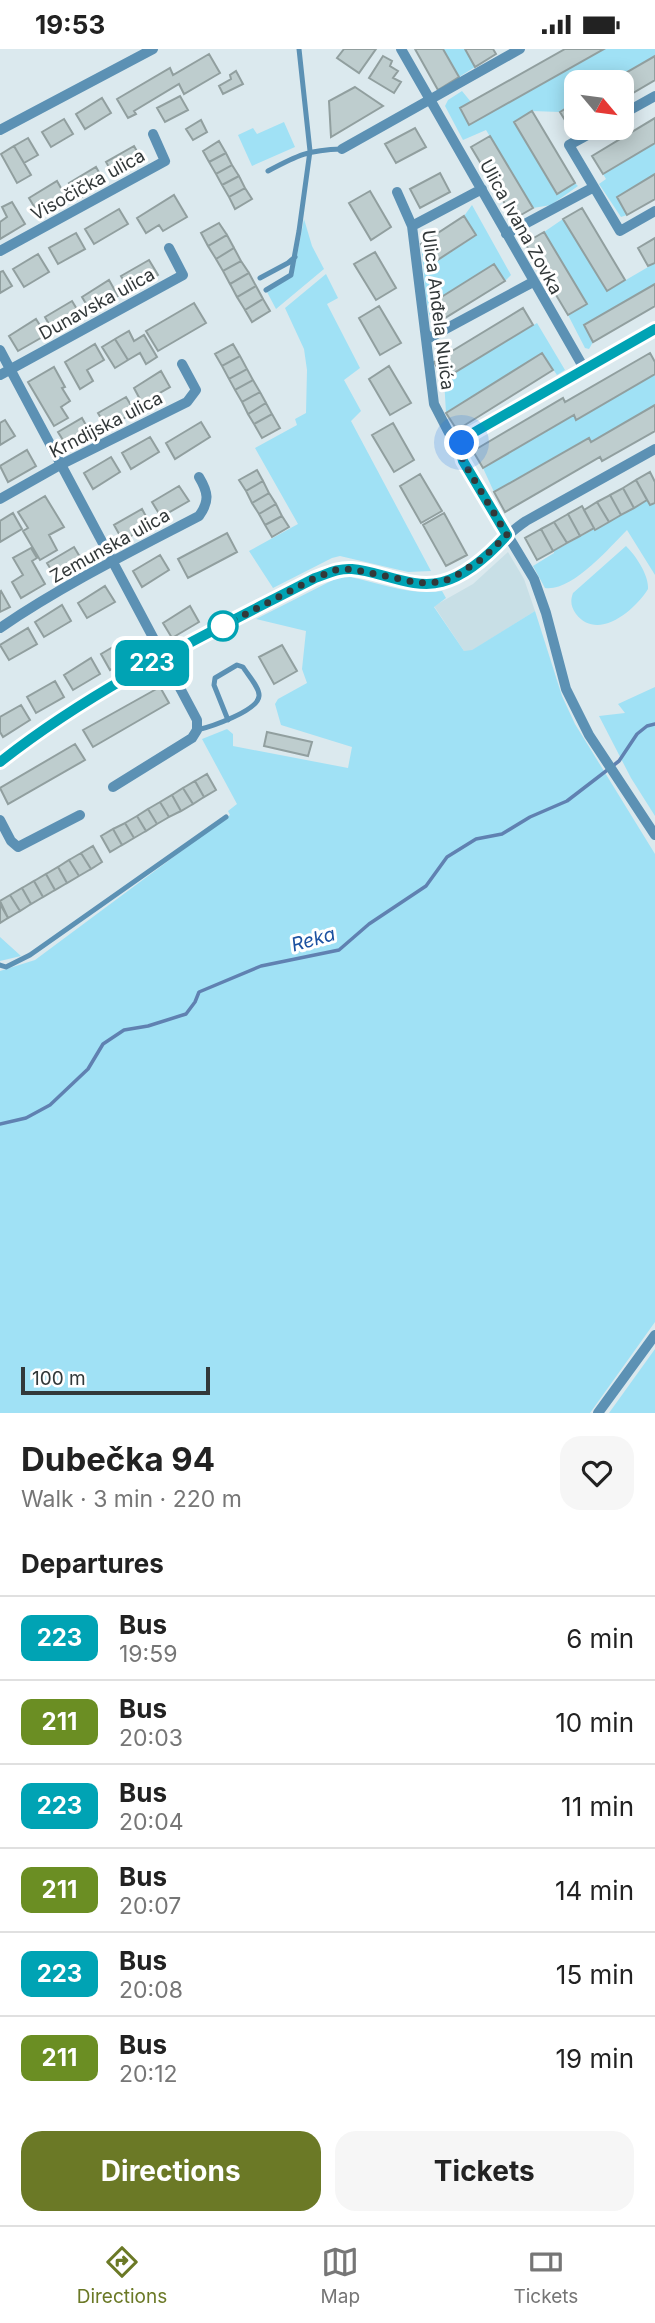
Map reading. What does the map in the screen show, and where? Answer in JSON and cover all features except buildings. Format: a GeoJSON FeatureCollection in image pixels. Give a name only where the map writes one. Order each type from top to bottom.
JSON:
{"type":"FeatureCollection","features":[{"type":"Feature","properties":{"kind":"street"},"geometry":{"type":"LineString","coordinates":[[0,130],[152,49]]}},
{"type":"Feature","properties":{"kind":"street","name":"Ulica Ivana Zovka"},"geometry":{"type":"LineString","coordinates":[[401,49],[585,370]]}},
{"type":"Feature","properties":{"kind":"street"},"geometry":{"type":"LineString","coordinates":[[342,149],[517,50]]}},
{"type":"Feature","properties":{"kind":"street"},"geometry":{"type":"LineString","coordinates":[[634,108],[655,96]]}},
{"type":"Feature","properties":{"kind":"street","name":"Visočička ulica"},"geometry":{"type":"LineString","coordinates":[[0,251],[165,161],[153,134]]}},
{"type":"Feature","properties":{"kind":"street"},"geometry":{"type":"LineString","coordinates":[[578,140],[569,145],[620,231],[655,211]]}},
{"type":"Feature","properties":{"kind":"street"},"geometry":{"type":"LineString","coordinates":[[506,234],[594,187]]}},
{"type":"Feature","properties":{"kind":"street"},"geometry":{"type":"LineString","coordinates":[[412,226],[482,189]]}},
{"type":"Feature","properties":{"kind":"street","name":"Ulica Anđela Nuića"},"geometry":{"type":"LineString","coordinates":[[397,192],[412,226],[435,404],[449,433],[462,443],[460,449],[463,461],[526,562],[539,592],[566,689],[589,735],[655,835]]}},
{"type":"Feature","properties":{"kind":"street","name":"Dunavska ulica"},"geometry":{"type":"LineString","coordinates":[[0,375],[183,275],[169,248]]}},
{"type":"Feature","properties":{"kind":"street"},"geometry":{"type":"LineString","coordinates":[[427,338],[533,282]]}},
{"type":"Feature","properties":{"kind":"street"},"geometry":{"type":"LineString","coordinates":[[462,443],[472,432],[655,329]]}},
{"type":"Feature","properties":{"kind":"street"},"geometry":{"type":"LineString","coordinates":[[0,350],[197,720],[197,730],[192,737],[114,787]]}},
{"type":"Feature","properties":{"kind":"street","name":"Krndijska ulica"},"geometry":{"type":"LineString","coordinates":[[0,499],[62,464],[187,402],[196,390],[182,364]]}},
{"type":"Feature","properties":{"kind":"street"},"geometry":{"type":"LineString","coordinates":[[0,762],[72,709],[163,656],[315,578],[335,570],[351,569],[419,583],[441,582],[482,559],[526,521],[655,449]]}},
{"type":"Feature","properties":{"kind":"street","name":"Zemunska ulica"},"geometry":{"type":"LineString","coordinates":[[0,628],[113,561],[199,516],[208,499],[207,491],[199,477]]}},
{"type":"Feature","properties":{"kind":"street"},"geometry":{"type":"LineString","coordinates":[[0,820],[11,841],[18,847],[80,815]]}},
{"type":"Feature","properties":{"kind":"street"},"geometry":{"type":"LineString","coordinates":[[598,1413],[655,1335]]}},
{"type":"Feature","properties":{"kind":"lane"},"geometry":{"type":"LineString","coordinates":[[266,290],[291,275],[310,151],[299,49]]}},
{"type":"Feature","properties":{"kind":"lane"},"geometry":{"type":"LineString","coordinates":[[268,171],[298,154],[342,149]]}},
{"type":"Feature","properties":{"kind":"lane"},"geometry":{"type":"LineString","coordinates":[[260,278],[295,257]]}},
{"type":"Feature","properties":{"kind":"lane"},"geometry":{"type":"LineString","coordinates":[[197,730],[228,720],[255,705],[259,699],[260,693],[243,667],[237,665],[215,678],[214,685],[228,720]]}},
{"type":"Feature","properties":{"kind":"lane"},"geometry":{"type":"LineString","coordinates":[[0,965],[6,967],[30,955],[226,817]]}},
{"type":"Feature","properties":{"kind":"shaded area"},"geometry":{"type":"Polygon","coordinates":[[[443,49],[465,49],[475,67],[459,77],[443,49]]]}},
{"type":"Feature","properties":{"kind":"shaded area"},"geometry":{"type":"Polygon","coordinates":[[[604,49],[655,49],[655,56],[631,70],[567,70],[604,49]]]}},
{"type":"Feature","properties":{"kind":"shaded area"},"geometry":{"type":"Polygon","coordinates":[[[564,72],[564,110],[560,112],[532,111],[514,122],[556,194],[575,183],[578,186],[551,205],[533,208],[486,130],[463,140],[445,106],[448,100],[462,91],[471,102],[460,108],[469,125],[564,72]]]}},
{"type":"Feature","properties":{"kind":"shaded area"},"geometry":{"type":"Polygon","coordinates":[[[284,122],[295,147],[252,166],[238,135],[253,128],[257,134],[284,122]]]}},
{"type":"Feature","properties":{"kind":"shaded area"},"geometry":{"type":"Polygon","coordinates":[[[655,143],[655,174],[617,197],[627,215],[621,217],[599,184],[606,179],[603,174],[655,143]]]}},
{"type":"Feature","properties":{"kind":"shaded area"},"geometry":{"type":"Polygon","coordinates":[[[472,205],[511,275],[505,281],[494,265],[435,301],[445,318],[437,324],[430,319],[421,244],[434,263],[476,236],[464,216],[472,205]]]}},
{"type":"Feature","properties":{"kind":"shaded area"},"geometry":{"type":"Polygon","coordinates":[[[304,219],[312,246],[324,269],[276,309],[267,292],[293,276],[304,219]]]}},
{"type":"Feature","properties":{"kind":"shaded area"},"geometry":{"type":"Polygon","coordinates":[[[563,219],[607,291],[655,263],[655,284],[584,325],[593,342],[589,349],[585,348],[568,315],[587,303],[544,232],[563,219]]]}},
{"type":"Feature","properties":{"kind":"shaded area"},"geometry":{"type":"Polygon","coordinates":[[[326,274],[338,298],[327,304],[360,368],[344,380],[361,411],[351,421],[431,571],[408,572],[340,556],[273,588],[249,551],[298,524],[255,448],[297,425],[295,419],[306,413],[307,370],[304,349],[285,308],[326,274]]]}},
{"type":"Feature","properties":{"kind":"shaded area"},"geometry":{"type":"Polygon","coordinates":[[[537,323],[565,370],[557,375],[542,353],[446,413],[444,379],[537,323]]]}},
{"type":"Feature","properties":{"kind":"shaded area"},"geometry":{"type":"Polygon","coordinates":[[[655,374],[655,405],[591,442],[588,438],[494,492],[483,468],[574,415],[577,420],[655,374]]]}},
{"type":"Feature","properties":{"kind":"shaded area"},"geometry":{"type":"Polygon","coordinates":[[[647,500],[650,505],[655,503],[655,575],[627,530],[578,576],[556,587],[545,588],[533,566],[554,551],[647,500]]]}},
{"type":"Feature","properties":{"kind":"shaded area"},"geometry":{"type":"Polygon","coordinates":[[[626,546],[641,566],[648,589],[634,606],[615,620],[595,625],[585,622],[573,609],[573,593],[626,546]]]}},
{"type":"Feature","properties":{"kind":"shaded area"},"geometry":{"type":"Polygon","coordinates":[[[508,552],[524,579],[535,611],[471,651],[464,651],[434,606],[473,584],[508,552]]]}},
{"type":"Feature","properties":{"kind":"shaded area"},"geometry":{"type":"Polygon","coordinates":[[[350,577],[419,592],[442,591],[446,598],[434,607],[464,651],[472,650],[535,611],[562,696],[575,724],[655,854],[655,1322],[590,1413],[0,1413],[0,971],[35,960],[230,815],[228,811],[237,804],[202,739],[227,729],[233,734],[233,746],[348,768],[352,747],[281,725],[275,704],[278,699],[307,683],[302,669],[306,631],[256,619],[337,578],[350,577]]]}},
{"type":"Feature","properties":{"kind":"shaded area"},"geometry":{"type":"Polygon","coordinates":[[[655,687],[655,816],[631,778],[599,716],[625,713],[618,704],[655,687]]]}},
{"type":"Feature","properties":{"kind":"shaded area"},"geometry":{"type":"Polygon","coordinates":[[[0,937],[21,956],[0,961],[0,937]]]}},
{"type":"Feature","properties":{"kind":"shaded area"},"geometry":{"type":"Polygon","coordinates":[[[655,1349],[655,1413],[609,1413],[655,1349]]]}},
{"type":"Feature","properties":{"kind":"waterway","name":"Reka"},"geometry":{"type":"LineString","coordinates":[[0,1124],[26,1118],[50,1105],[88,1069],[103,1044],[124,1030],[148,1026],[186,1014],[199,992],[261,966],[339,950],[369,924],[426,886],[447,857],[476,839],[502,834],[530,817],[567,801],[619,761],[637,734],[647,726],[655,724]]}},
{"type":"Feature","properties":{"kind":"bus line","name":"223"},"geometry":{"type":"LineString","coordinates":[[0,762],[99,692],[315,578],[335,570],[351,569],[430,584],[454,577],[472,566],[490,553],[507,535],[463,461],[460,449],[466,437],[655,329]]}},
{"type":"Feature","properties":{"kind":"route"},"geometry":{"type":"LineString","coordinates":[[223,626],[335,570],[351,569],[430,584],[454,577],[490,553],[507,535],[463,461],[460,449],[462,443]]}}]}
